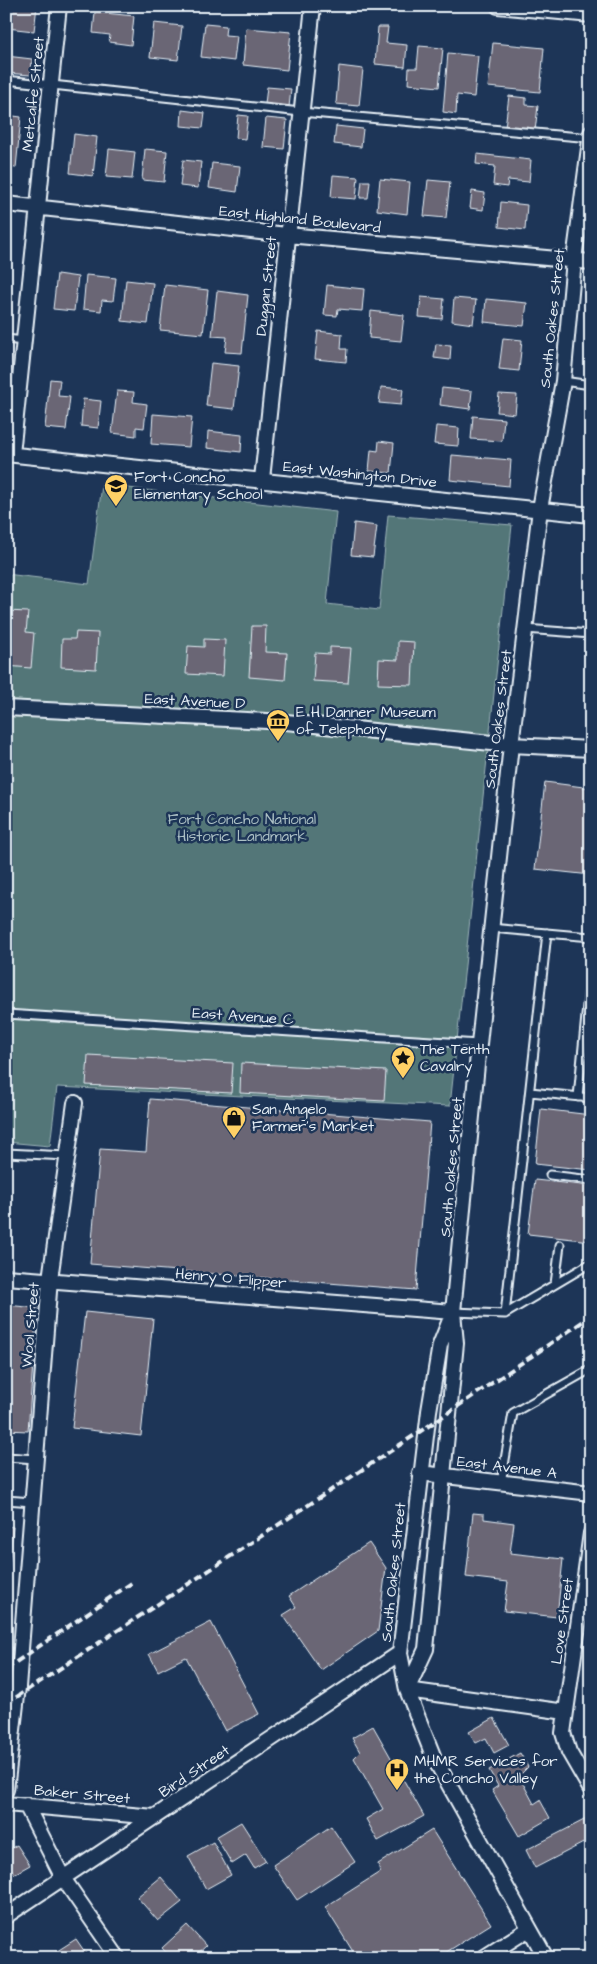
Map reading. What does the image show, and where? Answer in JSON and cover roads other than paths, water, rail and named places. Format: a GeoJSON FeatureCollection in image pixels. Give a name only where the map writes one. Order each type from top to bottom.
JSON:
{"type":"FeatureCollection","features":[{"type":"Feature","properties":{"kind":"street","name":"Metcalfe Street"},"geometry":{"type":"LineString","coordinates":[[9,454],[24,341],[59,6]]}},
{"type":"Feature","properties":{"kind":"street","name":"Duggan Street"},"geometry":{"type":"LineString","coordinates":[[262,480],[313,6]]}},
{"type":"Feature","properties":{"kind":"street"},"geometry":{"type":"LineString","coordinates":[[498,6],[591,15]]}},
{"type":"Feature","properties":{"kind":"street","name":"South Oakes Street"},"geometry":{"type":"LineString","coordinates":[[407,1690],[426,1649],[456,1343],[453,1312],[491,928],[540,509],[563,381],[574,260],[591,133]]}},
{"type":"Feature","properties":{"kind":"street","name":"East Highland Boulevard"},"geometry":{"type":"LineString","coordinates":[[6,204],[287,235],[591,262]]}},
{"type":"Feature","properties":{"kind":"street","name":"East Washington Drive"},"geometry":{"type":"LineString","coordinates":[[9,454],[591,515]]}},
{"type":"Feature","properties":{"kind":"street","name":"East Avenue D"},"geometry":{"type":"LineString","coordinates":[[6,708],[286,722],[511,745],[591,749]]}},
{"type":"Feature","properties":{"kind":"street","name":"Wool Street"},"geometry":{"type":"LineString","coordinates":[[6,1790],[18,1687],[50,1279],[75,1103]]}},
{"type":"Feature","properties":{"kind":"street","name":"Henry O Flipper"},"geometry":{"type":"LineString","coordinates":[[6,1277],[453,1312]]}},
{"type":"Feature","properties":{"kind":"street","name":"South Oakes Street"},"geometry":{"type":"LineString","coordinates":[[453,1312],[440,1345],[420,1473],[400,1653],[407,1690],[434,1758],[546,1958]]}},
{"type":"Feature","properties":{"kind":"street","name":"East Avenue A"},"geometry":{"type":"LineString","coordinates":[[420,1473],[591,1493]]}},
{"type":"Feature","properties":{"kind":"street","name":"Love Street"},"geometry":{"type":"LineString","coordinates":[[591,1533],[563,1733],[569,1752],[591,1790]]}},
{"type":"Feature","properties":{"kind":"street","name":"Bird Street"},"geometry":{"type":"LineString","coordinates":[[6,1916],[400,1653]]}},
{"type":"Feature","properties":{"kind":"street"},"geometry":{"type":"LineString","coordinates":[[407,1690],[566,1712]]}},
{"type":"Feature","properties":{"kind":"street","name":"Baker Street"},"geometry":{"type":"LineString","coordinates":[[6,1804],[155,1817]]}},
{"type":"Feature","properties":{"kind":"street"},"geometry":{"type":"LineString","coordinates":[[26,1805],[63,1878],[118,1958]]}},
{"type":"Feature","properties":{"kind":"street"},"geometry":{"type":"LineString","coordinates":[[483,1958],[530,1929]]}},
{"type":"Feature","properties":{"kind":"lane"},"geometry":{"type":"LineString","coordinates":[[6,80],[301,112],[590,138]]}},
{"type":"Feature","properties":{"kind":"lane"},"geometry":{"type":"LineString","coordinates":[[6,339],[24,341]]}},
{"type":"Feature","properties":{"kind":"lane"},"geometry":{"type":"LineString","coordinates":[[563,381],[591,385]]}},
{"type":"Feature","properties":{"kind":"lane"},"geometry":{"type":"LineString","coordinates":[[525,629],[591,634]]}},
{"type":"Feature","properties":{"kind":"lane"},"geometry":{"type":"LineString","coordinates":[[491,928],[591,937]]}},
{"type":"Feature","properties":{"kind":"lane"},"geometry":{"type":"LineString","coordinates":[[505,1314],[547,933]]}},
{"type":"Feature","properties":{"kind":"lane"},"geometry":{"type":"LineString","coordinates":[[578,1097],[591,965]]}},
{"type":"Feature","properties":{"kind":"lane","name":"East Avenue C"},"geometry":{"type":"LineString","coordinates":[[6,1014],[479,1044]]}},
{"type":"Feature","properties":{"kind":"lane"},"geometry":{"type":"LineString","coordinates":[[530,1092],[591,1098]]}},
{"type":"Feature","properties":{"kind":"lane"},"geometry":{"type":"LineString","coordinates":[[6,1153],[67,1156]]}},
{"type":"Feature","properties":{"kind":"lane"},"geometry":{"type":"LineString","coordinates":[[550,1175],[591,1180]]}},
{"type":"Feature","properties":{"kind":"lane"},"geometry":{"type":"LineString","coordinates":[[555,1284],[560,1245]]}},
{"type":"Feature","properties":{"kind":"lane"},"geometry":{"type":"LineString","coordinates":[[453,1312],[505,1314],[591,1263]]}},
{"type":"Feature","properties":{"kind":"lane"},"geometry":{"type":"LineString","coordinates":[[501,1483],[513,1413],[591,1369]]}},
{"type":"Feature","properties":{"kind":"lane"},"geometry":{"type":"LineString","coordinates":[[6,1457],[36,1459]]}},
{"type":"Feature","properties":{"kind":"lane"},"geometry":{"type":"LineString","coordinates":[[6,1500],[32,1502]]}},
{"type":"Feature","properties":{"kind":"railway"},"geometry":{"type":"LineString","coordinates":[[6,1704],[427,1427],[591,1316]]}},
{"type":"Feature","properties":{"kind":"railway"},"geometry":{"type":"LineString","coordinates":[[6,1669],[133,1582]]}},
{"type":"Feature","properties":{"kind":"place","name":"Fort Concho Elementary School"},"geometry":{"type":"Point","coordinates":[116,507]}},
{"type":"Feature","properties":{"kind":"place","name":"E H Danner Museum of Telephony"},"geometry":{"type":"Point","coordinates":[278,742]}},
{"type":"Feature","properties":{"kind":"place","name":"The Tenth Cavalry"},"geometry":{"type":"Point","coordinates":[403,1079]}},
{"type":"Feature","properties":{"kind":"place","name":"San Angelo Farmer's Market"},"geometry":{"type":"Point","coordinates":[234,1139]}},
{"type":"Feature","properties":{"kind":"place","name":"MHMR Services for the Concho Valley"},"geometry":{"type":"Point","coordinates":[397,1791]}},
{"type":"Feature","properties":{"kind":"park label","name":"Fort Concho National Historic Landmark"},"geometry":{"type":"Point","coordinates":[242,828]}}]}
